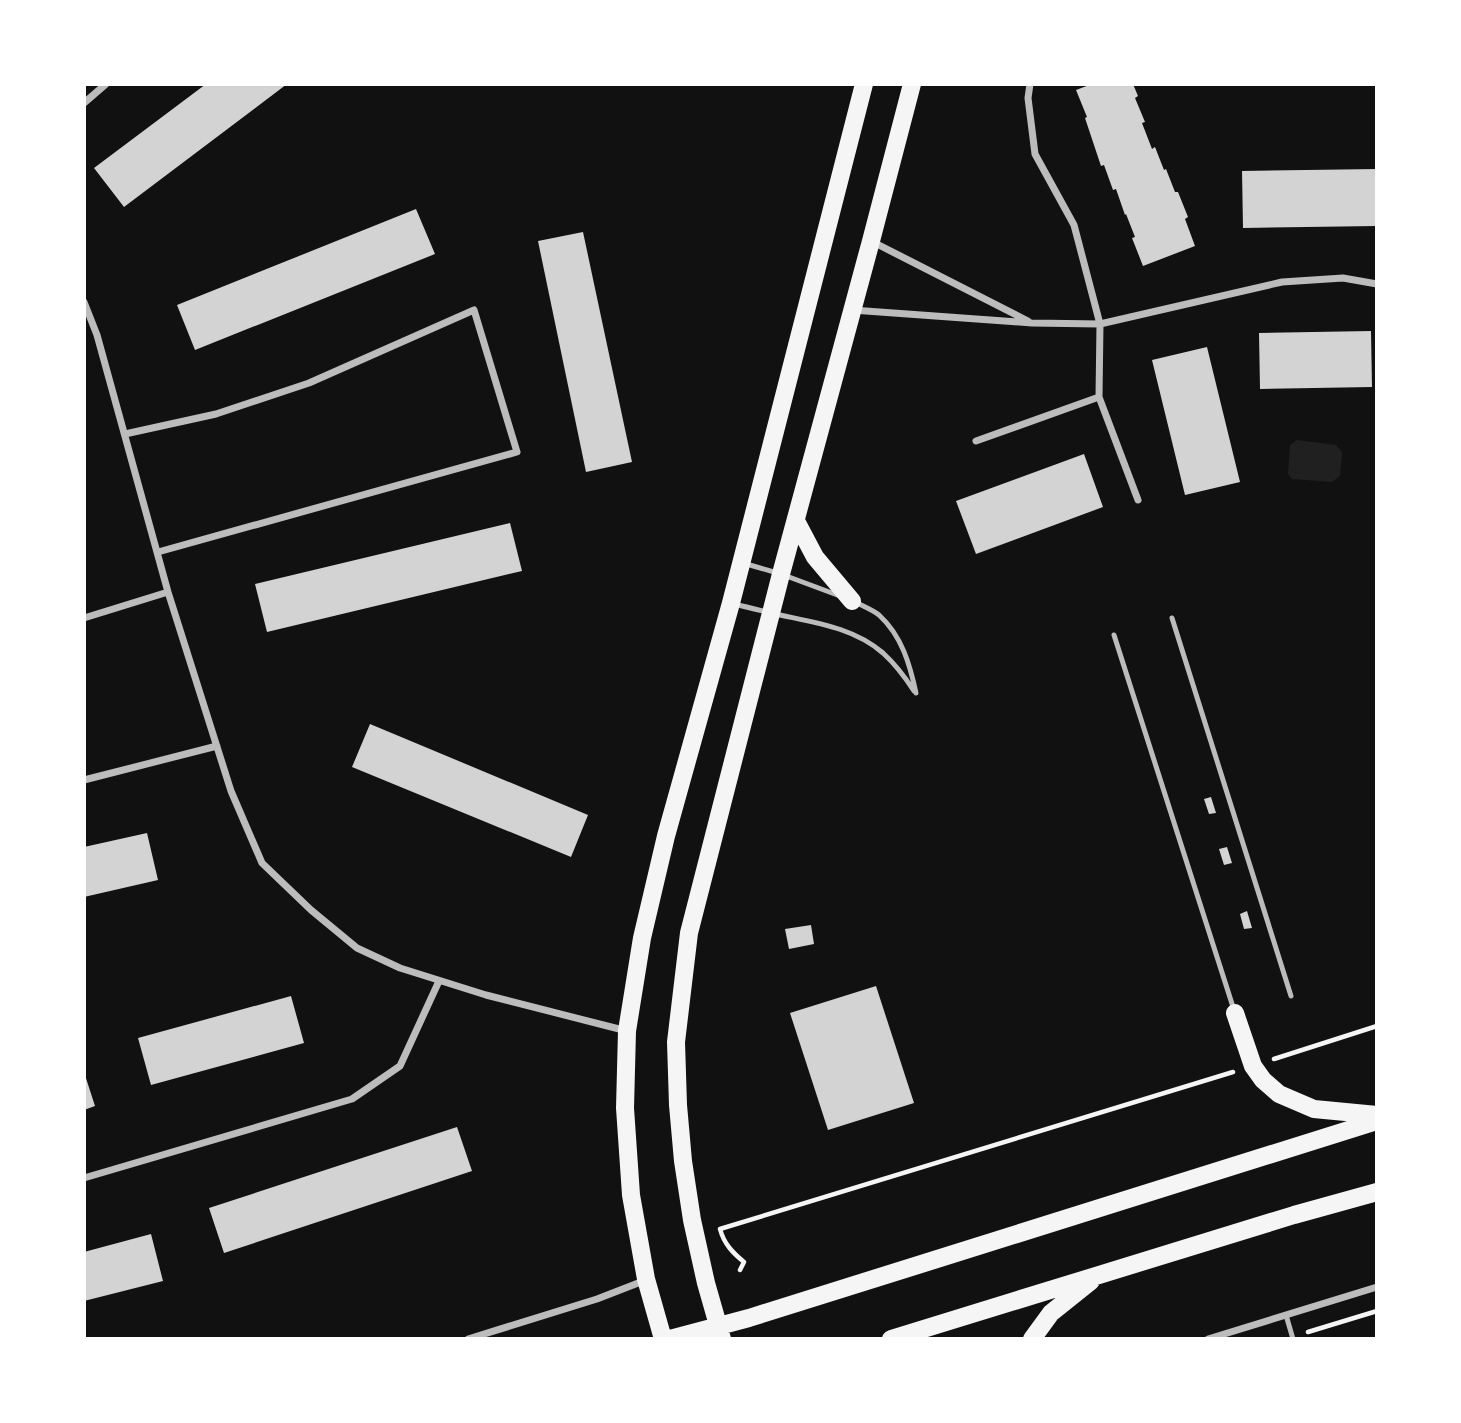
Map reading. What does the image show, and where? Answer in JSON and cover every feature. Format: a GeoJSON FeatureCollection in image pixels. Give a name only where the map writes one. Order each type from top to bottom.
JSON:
{"type":"FeatureCollection","features":[{"type":"Feature","properties":{"kind":"main road"},"geometry":{"type":"LineString","coordinates":[[663,1339],[646,1279],[631,1195],[625,1108],[627,1031],[642,938],[666,836],[731,603],[864,84]]}},
{"type":"Feature","properties":{"kind":"main road"},"geometry":{"type":"LineString","coordinates":[[720,1333],[692,1220],[678,1105],[676,1042],[689,933],[781,574],[912,84]]}},
{"type":"Feature","properties":{"kind":"main road"},"geometry":{"type":"LineString","coordinates":[[796,521],[815,557],[852,601]]}},
{"type":"Feature","properties":{"kind":"main road"},"geometry":{"type":"LineString","coordinates":[[1235,1013],[1253,1066],[1263,1080],[1279,1094],[1314,1109],[1377,1115]]}},
{"type":"Feature","properties":{"kind":"main road"},"geometry":{"type":"LineString","coordinates":[[670,1339],[720,1333],[1377,1121]]}},
{"type":"Feature","properties":{"kind":"main road"},"geometry":{"type":"LineString","coordinates":[[891,1339],[1377,1192]]}},
{"type":"Feature","properties":{"kind":"main road"},"geometry":{"type":"LineString","coordinates":[[1032,1339],[1051,1313],[1098,1275]]}},
{"type":"Feature","properties":{"kind":"street"},"geometry":{"type":"LineString","coordinates":[[84,103],[106,84]]}},
{"type":"Feature","properties":{"kind":"street"},"geometry":{"type":"LineString","coordinates":[[1030,84],[1028,98],[1035,154],[1074,225],[1100,324],[1099,397],[1138,500]]}},
{"type":"Feature","properties":{"kind":"street"},"geometry":{"type":"LineString","coordinates":[[872,241],[1032,323]]}},
{"type":"Feature","properties":{"kind":"street"},"geometry":{"type":"LineString","coordinates":[[852,310],[1032,323],[1100,324],[1282,282],[1343,278],[1377,284]]}},
{"type":"Feature","properties":{"kind":"street"},"geometry":{"type":"LineString","coordinates":[[84,302],[97,335],[168,592],[231,791],[262,863],[311,910],[357,948],[400,968],[534,1008],[627,1031]]}},
{"type":"Feature","properties":{"kind":"street"},"geometry":{"type":"LineString","coordinates":[[125,435],[216,414],[309,383],[474,310],[517,452],[158,552]]}},
{"type":"Feature","properties":{"kind":"street"},"geometry":{"type":"LineString","coordinates":[[976,441],[1099,397]]}},
{"type":"Feature","properties":{"kind":"street"},"geometry":{"type":"LineString","coordinates":[[84,618],[168,592]]}},
{"type":"Feature","properties":{"kind":"street"},"geometry":{"type":"LineString","coordinates":[[84,780],[217,746]]}},
{"type":"Feature","properties":{"kind":"street"},"geometry":{"type":"LineString","coordinates":[[84,1178],[352,1099],[400,1066],[439,981]]}},
{"type":"Feature","properties":{"kind":"street"},"geometry":{"type":"LineString","coordinates":[[468,1339],[597,1299],[646,1279]]}},
{"type":"Feature","properties":{"kind":"street"},"geometry":{"type":"LineString","coordinates":[[1208,1339],[1377,1287]]}},
{"type":"Feature","properties":{"kind":"lane"},"geometry":{"type":"LineString","coordinates":[[731,603],[817,622],[842,629],[863,639],[882,652],[900,670],[916,694],[910,665],[899,639],[878,614],[852,601],[781,574],[741,563]]}},
{"type":"Feature","properties":{"kind":"lane"},"geometry":{"type":"LineString","coordinates":[[1172,618],[1291,996]]}},
{"type":"Feature","properties":{"kind":"lane"},"geometry":{"type":"LineString","coordinates":[[1114,635],[1235,1013]]}},
{"type":"Feature","properties":{"kind":"lane"},"geometry":{"type":"LineString","coordinates":[[1286,1315],[1293,1338]]}},
{"type":"Feature","properties":{"kind":"path"},"geometry":{"type":"LineString","coordinates":[[740,1270],[744,1262],[729,1248],[720,1229],[1377,1026]]}},
{"type":"Feature","properties":{"kind":"path"},"geometry":{"type":"LineString","coordinates":[[1293,1338],[1377,1311]]}},
{"type":"Feature","properties":{"kind":"shaded area"},"geometry":{"type":"Polygon","coordinates":[[[1297,440],[1336,445],[1342,452],[1340,476],[1332,482],[1292,479],[1288,474],[1290,445],[1297,440]]]}},
{"type":"Feature","properties":{"kind":"building"},"geometry":{"type":"Polygon","coordinates":[[[206,84],[287,84],[124,207],[94,168],[206,84]]]}},
{"type":"Feature","properties":{"kind":"building"},"geometry":{"type":"Polygon","coordinates":[[[1092,84],[1133,84],[1138,96],[1135,98],[1145,122],[1142,123],[1152,149],[1155,147],[1175,192],[1178,192],[1195,246],[1143,266],[1116,189],[1113,190],[1104,165],[1101,166],[1076,90],[1092,84]]]}},
{"type":"Feature","properties":{"kind":"building"},"geometry":{"type":"Polygon","coordinates":[[[1377,169],[1377,226],[1243,228],[1242,171],[1377,169]]]}},
{"type":"Feature","properties":{"kind":"building"},"geometry":{"type":"Polygon","coordinates":[[[416,209],[435,254],[195,350],[177,305],[416,209]]]}},
{"type":"Feature","properties":{"kind":"building"},"geometry":{"type":"Polygon","coordinates":[[[583,232],[632,462],[586,472],[538,241],[583,232]]]}},
{"type":"Feature","properties":{"kind":"building"},"geometry":{"type":"Polygon","coordinates":[[[1371,331],[1372,387],[1260,389],[1259,333],[1371,331]]]}},
{"type":"Feature","properties":{"kind":"building"},"geometry":{"type":"Polygon","coordinates":[[[1207,347],[1240,482],[1185,495],[1152,360],[1207,347]]]}},
{"type":"Feature","properties":{"kind":"building"},"geometry":{"type":"Polygon","coordinates":[[[1084,454],[1103,507],[976,554],[956,501],[1084,454]]]}},
{"type":"Feature","properties":{"kind":"building"},"geometry":{"type":"Polygon","coordinates":[[[510,523],[522,571],[267,632],[255,584],[510,523]]]}},
{"type":"Feature","properties":{"kind":"building"},"geometry":{"type":"Polygon","coordinates":[[[370,724],[588,815],[571,857],[352,767],[370,724]]]}},
{"type":"Feature","properties":{"kind":"building"},"geometry":{"type":"Polygon","coordinates":[[[1211,797],[1216,813],[1209,814],[1204,799],[1211,797]]]}},
{"type":"Feature","properties":{"kind":"building"},"geometry":{"type":"Polygon","coordinates":[[[147,833],[158,880],[84,897],[84,847],[147,833]]]}},
{"type":"Feature","properties":{"kind":"building"},"geometry":{"type":"Polygon","coordinates":[[[1227,847],[1232,863],[1224,865],[1219,849],[1227,847]]]}},
{"type":"Feature","properties":{"kind":"building"},"geometry":{"type":"Polygon","coordinates":[[[1247,911],[1252,928],[1244,929],[1240,914],[1247,911]]]}},
{"type":"Feature","properties":{"kind":"building"},"geometry":{"type":"Polygon","coordinates":[[[811,925],[814,944],[789,949],[785,929],[811,925]]]}},
{"type":"Feature","properties":{"kind":"building"},"geometry":{"type":"Polygon","coordinates":[[[876,986],[914,1103],[828,1130],[790,1013],[876,986]]]}},
{"type":"Feature","properties":{"kind":"building"},"geometry":{"type":"Polygon","coordinates":[[[291,996],[304,1043],[151,1085],[138,1038],[291,996]]]}},
{"type":"Feature","properties":{"kind":"building"},"geometry":{"type":"Polygon","coordinates":[[[84,1072],[95,1106],[84,1110],[84,1072]]]}},
{"type":"Feature","properties":{"kind":"building"},"geometry":{"type":"Polygon","coordinates":[[[457,1127],[472,1171],[224,1253],[209,1208],[457,1127]]]}},
{"type":"Feature","properties":{"kind":"building"},"geometry":{"type":"Polygon","coordinates":[[[151,1234],[163,1281],[84,1301],[84,1252],[151,1234]]]}}]}
